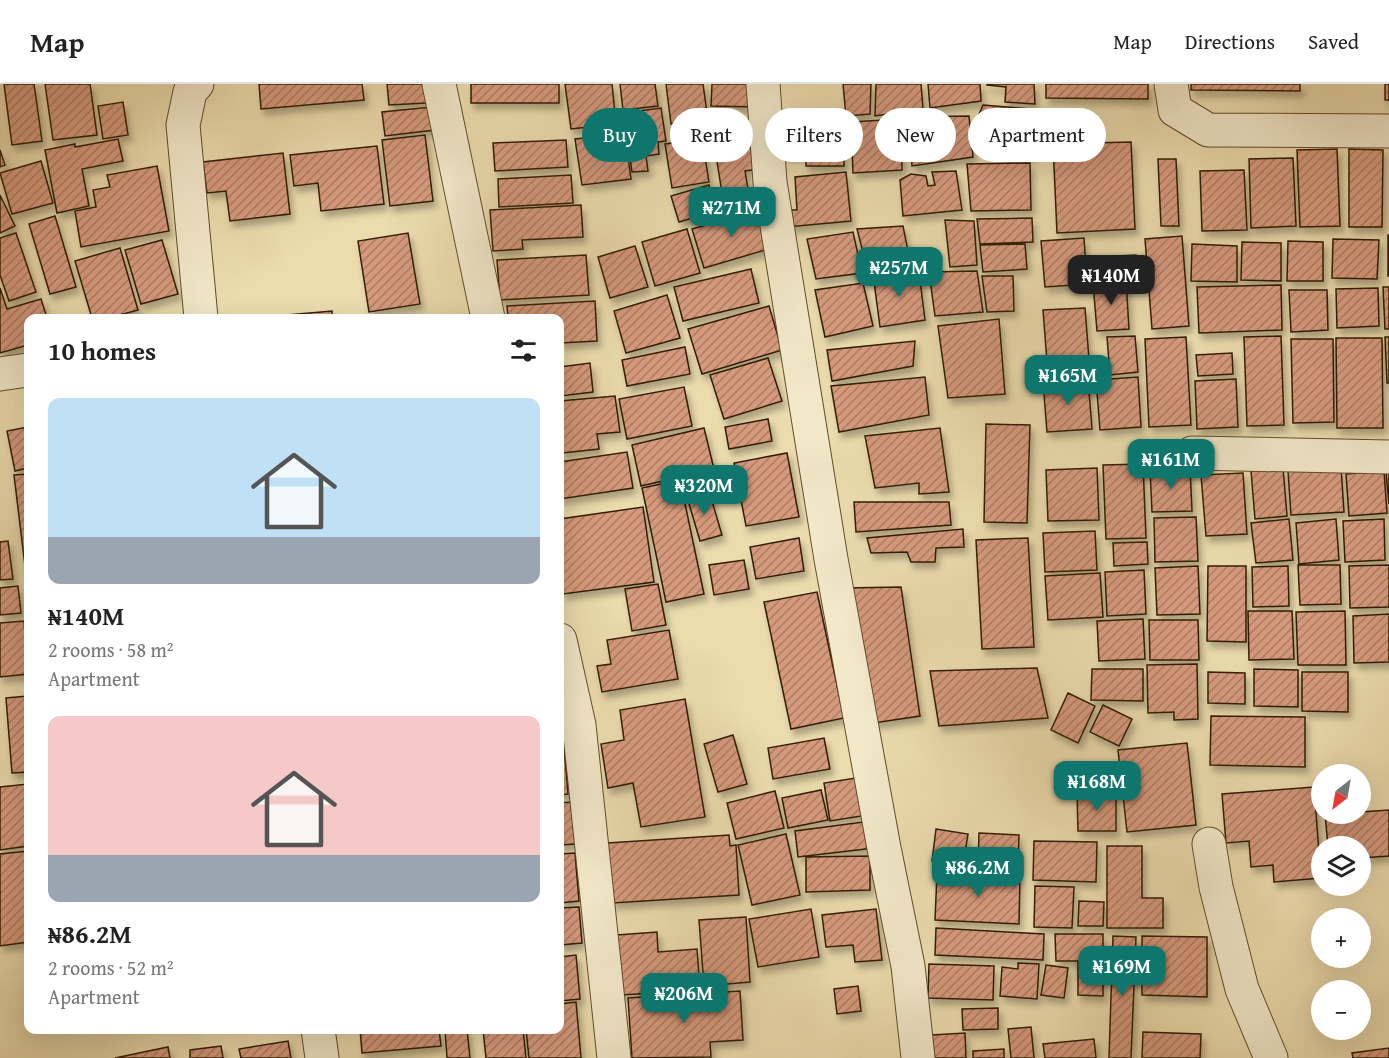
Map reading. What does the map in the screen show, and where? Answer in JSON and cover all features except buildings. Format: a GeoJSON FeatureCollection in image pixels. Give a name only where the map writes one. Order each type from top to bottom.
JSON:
{"type":"FeatureCollection","features":[{"type":"Feature","properties":{"kind":"street"},"geometry":{"type":"LineString","coordinates":[[197,84],[190,92],[183,125],[201,314]]}},
{"type":"Feature","properties":{"kind":"street"},"geometry":{"type":"LineString","coordinates":[[439,84],[487,314]]}},
{"type":"Feature","properties":{"kind":"street"},"geometry":{"type":"LineString","coordinates":[[763,84],[770,182],[831,559],[908,966],[918,1058]]}},
{"type":"Feature","properties":{"kind":"street"},"geometry":{"type":"LineString","coordinates":[[1171,84],[1175,110],[1208,130],[1389,131]]}},
{"type":"Feature","properties":{"kind":"street"},"geometry":{"type":"LineString","coordinates":[[0,374],[24,371]]}},
{"type":"Feature","properties":{"kind":"street"},"geometry":{"type":"LineString","coordinates":[[1192,453],[1389,457]]}},
{"type":"Feature","properties":{"kind":"street"},"geometry":{"type":"LineString","coordinates":[[564,658],[579,725],[614,1058]]}},
{"type":"Feature","properties":{"kind":"street"},"geometry":{"type":"LineString","coordinates":[[1209,844],[1216,887],[1242,989],[1271,1058]]}},
{"type":"Feature","properties":{"kind":"street"},"geometry":{"type":"LineString","coordinates":[[319,1034],[322,1058]]}}]}
